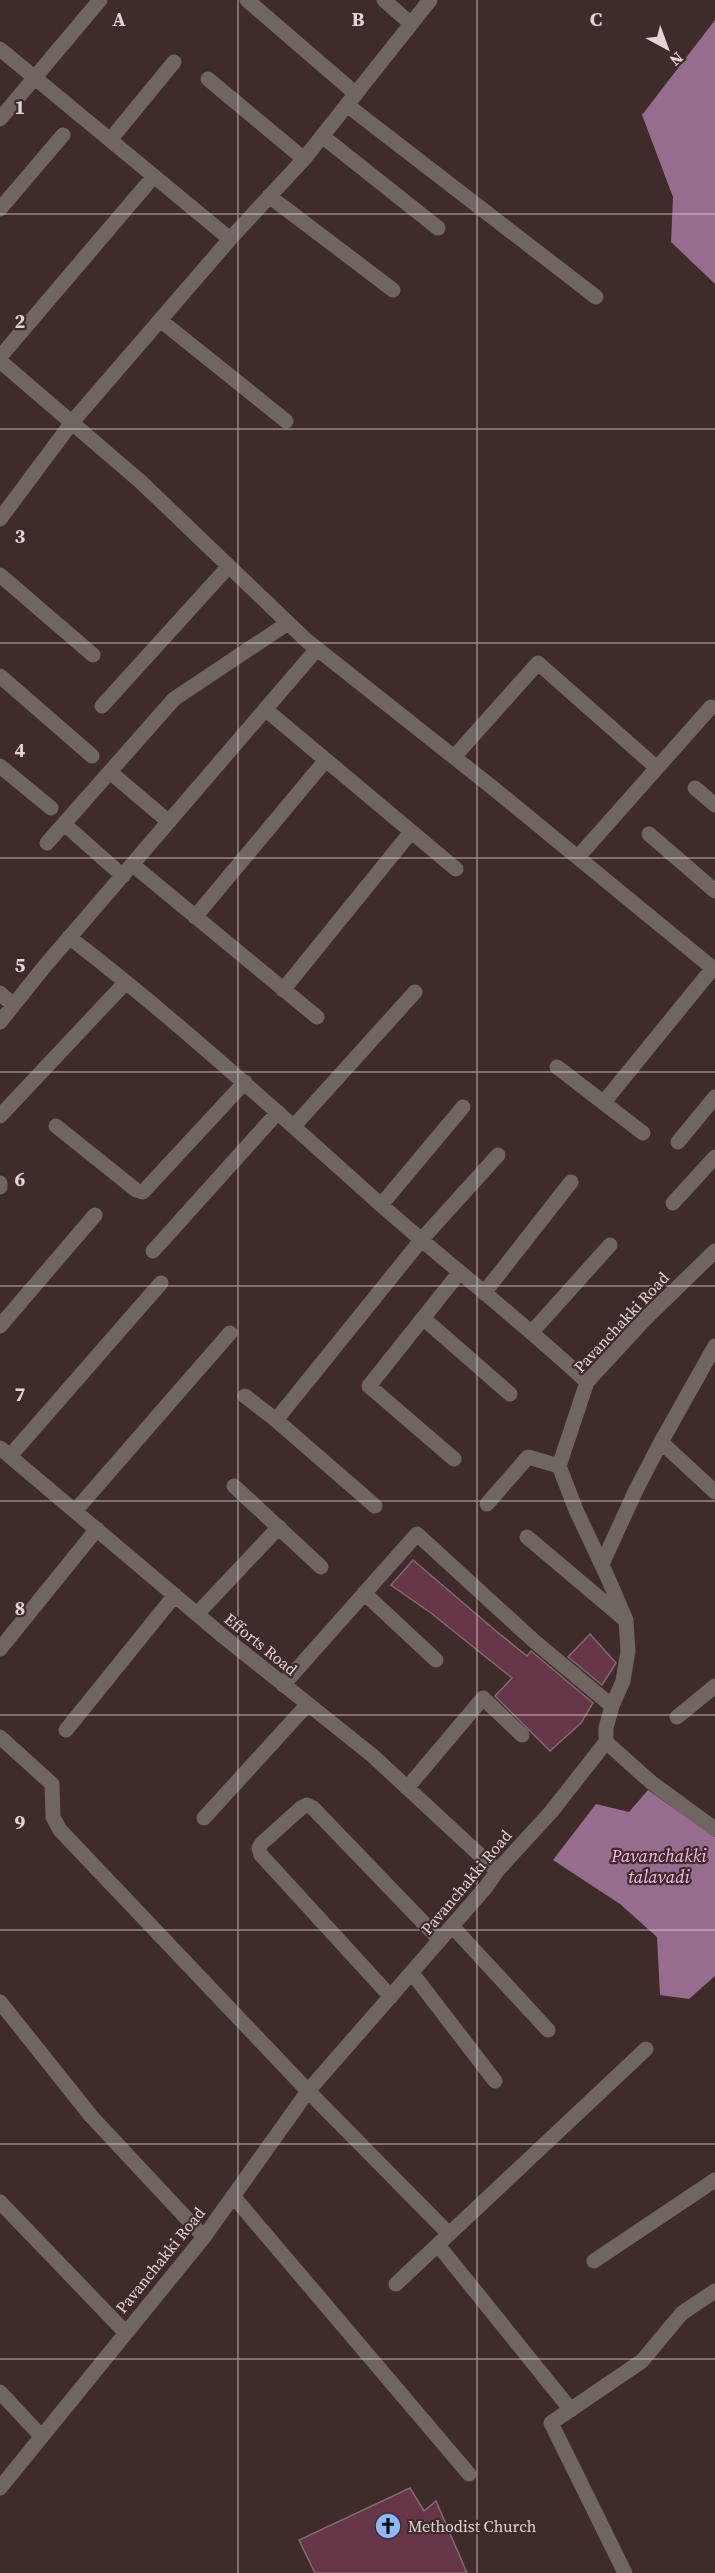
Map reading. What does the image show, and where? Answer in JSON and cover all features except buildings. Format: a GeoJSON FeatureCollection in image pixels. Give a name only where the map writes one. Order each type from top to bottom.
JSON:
{"type":"FeatureCollection","features":[{"type":"Feature","properties":{"kind":"street"},"geometry":{"type":"LineString","coordinates":[[0,119],[100,0]]}},
{"type":"Feature","properties":{"kind":"street"},"geometry":{"type":"LineString","coordinates":[[247,0],[352,99],[596,297]]}},
{"type":"Feature","properties":{"kind":"street"},"geometry":{"type":"LineString","coordinates":[[384,0],[411,24]]}},
{"type":"Feature","properties":{"kind":"street"},"geometry":{"type":"LineString","coordinates":[[0,519],[73,422],[230,239],[304,159],[430,0]]}},
{"type":"Feature","properties":{"kind":"street"},"geometry":{"type":"LineString","coordinates":[[0,49],[230,239]]}},
{"type":"Feature","properties":{"kind":"street"},"geometry":{"type":"LineString","coordinates":[[110,140],[174,62]]}},
{"type":"Feature","properties":{"kind":"street"},"geometry":{"type":"LineString","coordinates":[[208,79],[304,159]]}},
{"type":"Feature","properties":{"kind":"street"},"geometry":{"type":"LineString","coordinates":[[0,209],[63,135]]}},
{"type":"Feature","properties":{"kind":"street"},"geometry":{"type":"LineString","coordinates":[[322,136],[438,228]]}},
{"type":"Feature","properties":{"kind":"street"},"geometry":{"type":"LineString","coordinates":[[154,176],[0,359],[141,483],[317,649],[454,757],[714,969],[604,1102]]}},
{"type":"Feature","properties":{"kind":"street"},"geometry":{"type":"LineString","coordinates":[[270,196],[393,290]]}},
{"type":"Feature","properties":{"kind":"street"},"geometry":{"type":"LineString","coordinates":[[160,321],[286,422]]}},
{"type":"Feature","properties":{"kind":"street"},"geometry":{"type":"LineString","coordinates":[[102,706],[229,566]]}},
{"type":"Feature","properties":{"kind":"street"},"geometry":{"type":"LineString","coordinates":[[0,575],[93,655]]}},
{"type":"Feature","properties":{"kind":"street"},"geometry":{"type":"LineString","coordinates":[[47,843],[174,699],[288,623]]}},
{"type":"Feature","properties":{"kind":"street"},"geometry":{"type":"LineString","coordinates":[[0,1022],[69,937],[317,649]]}},
{"type":"Feature","properties":{"kind":"street"},"geometry":{"type":"LineString","coordinates":[[454,757],[538,663],[657,768]]}},
{"type":"Feature","properties":{"kind":"street"},"geometry":{"type":"LineString","coordinates":[[0,676],[92,756]]}},
{"type":"Feature","properties":{"kind":"street"},"geometry":{"type":"LineString","coordinates":[[578,858],[711,707]]}},
{"type":"Feature","properties":{"kind":"street"},"geometry":{"type":"LineString","coordinates":[[264,709],[456,869]]}},
{"type":"Feature","properties":{"kind":"street"},"geometry":{"type":"LineString","coordinates":[[195,917],[324,761]]}},
{"type":"Feature","properties":{"kind":"street"},"geometry":{"type":"LineString","coordinates":[[0,766],[51,808]]}},
{"type":"Feature","properties":{"kind":"street"},"geometry":{"type":"LineString","coordinates":[[116,777],[169,822]]}},
{"type":"Feature","properties":{"kind":"street"},"geometry":{"type":"LineString","coordinates":[[695,788],[715,805]]}},
{"type":"Feature","properties":{"kind":"street"},"geometry":{"type":"LineString","coordinates":[[71,830],[195,917],[317,1017]]}},
{"type":"Feature","properties":{"kind":"street"},"geometry":{"type":"LineString","coordinates":[[283,990],[411,832]]}},
{"type":"Feature","properties":{"kind":"street"},"geometry":{"type":"LineString","coordinates":[[649,834],[715,891]]}},
{"type":"Feature","properties":{"kind":"street"},"geometry":{"type":"LineString","coordinates":[[69,937],[245,1082],[381,1205],[459,1273],[532,1332],[586,1382]]}},
{"type":"Feature","properties":{"kind":"street"},"geometry":{"type":"LineString","coordinates":[[0,1116],[126,982]]}},
{"type":"Feature","properties":{"kind":"street"},"geometry":{"type":"LineString","coordinates":[[294,1126],[415,992]]}},
{"type":"Feature","properties":{"kind":"street"},"geometry":{"type":"LineString","coordinates":[[0,993],[13,1005]]}},
{"type":"Feature","properties":{"kind":"street"},"geometry":{"type":"LineString","coordinates":[[557,1067],[643,1133]]}},
{"type":"Feature","properties":{"kind":"street"},"geometry":{"type":"LineString","coordinates":[[56,1126],[136,1190],[143,1192],[245,1082]]}},
{"type":"Feature","properties":{"kind":"street"},"geometry":{"type":"LineString","coordinates":[[678,1142],[715,1097]]}},
{"type":"Feature","properties":{"kind":"street"},"geometry":{"type":"LineString","coordinates":[[381,1205],[463,1107]]}},
{"type":"Feature","properties":{"kind":"street"},"geometry":{"type":"LineString","coordinates":[[153,1251],[278,1112]]}},
{"type":"Feature","properties":{"kind":"street"},"geometry":{"type":"LineString","coordinates":[[276,1420],[422,1239],[498,1155]]}},
{"type":"Feature","properties":{"kind":"street"},"geometry":{"type":"LineString","coordinates":[[673,1203],[715,1157]]}},
{"type":"Feature","properties":{"kind":"street"},"geometry":{"type":"LineString","coordinates":[[484,1293],[571,1182]]}},
{"type":"Feature","properties":{"kind":"street"},"geometry":{"type":"LineString","coordinates":[[0,1326],[95,1215]]}},
{"type":"Feature","properties":{"kind":"street"},"geometry":{"type":"LineString","coordinates":[[532,1332],[610,1245]]}},
{"type":"Feature","properties":{"kind":"street","name":"Pavanchakki Road"},"geometry":{"type":"LineString","coordinates":[[559,1466],[586,1382],[647,1317],[715,1251]]}},
{"type":"Feature","properties":{"kind":"street"},"geometry":{"type":"LineString","coordinates":[[454,1459],[369,1386],[459,1273]]}},
{"type":"Feature","properties":{"kind":"street"},"geometry":{"type":"LineString","coordinates":[[5,1452],[161,1283]]}},
{"type":"Feature","properties":{"kind":"street"},"geometry":{"type":"LineString","coordinates":[[423,1318],[510,1394]]}},
{"type":"Feature","properties":{"kind":"street"},"geometry":{"type":"LineString","coordinates":[[75,1511],[230,1333]]}},
{"type":"Feature","properties":{"kind":"street"},"geometry":{"type":"LineString","coordinates":[[602,1564],[662,1442],[715,1346]]}},
{"type":"Feature","properties":{"kind":"street"},"geometry":{"type":"LineString","coordinates":[[245,1396],[375,1506]]}},
{"type":"Feature","properties":{"kind":"street"},"geometry":{"type":"LineString","coordinates":[[662,1442],[715,1492]]}},
{"type":"Feature","properties":{"kind":"street","name":"Efforts Road"},"geometry":{"type":"LineString","coordinates":[[5,1452],[407,1788],[497,1871]]}},
{"type":"Feature","properties":{"kind":"street"},"geometry":{"type":"LineString","coordinates":[[487,1504],[528,1457],[559,1466],[576,1510],[626,1620],[628,1652],[623,1681],[612,1706],[606,1728],[606,1742],[652,1783],[712,1822]]}},
{"type":"Feature","properties":{"kind":"street"},"geometry":{"type":"LineString","coordinates":[[234,1486],[321,1567]]}},
{"type":"Feature","properties":{"kind":"street"},"geometry":{"type":"LineString","coordinates":[[197,1614],[279,1527]]}},
{"type":"Feature","properties":{"kind":"street"},"geometry":{"type":"LineString","coordinates":[[0,1649],[97,1529]]}},
{"type":"Feature","properties":{"kind":"street"},"geometry":{"type":"LineString","coordinates":[[283,1685],[417,1534],[543,1648],[612,1706]]}},
{"type":"Feature","properties":{"kind":"street"},"geometry":{"type":"LineString","coordinates":[[527,1537],[626,1620]]}},
{"type":"Feature","properties":{"kind":"street"},"geometry":{"type":"LineString","coordinates":[[364,1593],[436,1660]]}},
{"type":"Feature","properties":{"kind":"street"},"geometry":{"type":"LineString","coordinates":[[66,1730],[175,1595]]}},
{"type":"Feature","properties":{"kind":"street"},"geometry":{"type":"LineString","coordinates":[[677,1717],[715,1686]]}},
{"type":"Feature","properties":{"kind":"street"},"geometry":{"type":"LineString","coordinates":[[407,1788],[483,1698],[522,1735]]}},
{"type":"Feature","properties":{"kind":"street"},"geometry":{"type":"LineString","coordinates":[[204,1818],[308,1704]]}},
{"type":"Feature","properties":{"kind":"street"},"geometry":{"type":"LineString","coordinates":[[0,1737],[52,1784],[55,1824],[308,2091],[444,2240],[572,2410]]}},
{"type":"Feature","properties":{"kind":"street","name":"Pavanchakki Road"},"geometry":{"type":"LineString","coordinates":[[0,2488],[204,2237],[308,2091],[486,1887],[497,1871],[551,1812],[606,1742]]}},
{"type":"Feature","properties":{"kind":"street"},"geometry":{"type":"LineString","coordinates":[[391,1997],[261,1855],[259,1848],[262,1843],[307,1805],[313,1808],[440,1940]]}},
{"type":"Feature","properties":{"kind":"street"},"geometry":{"type":"LineString","coordinates":[[452,1926],[548,2030]]}},
{"type":"Feature","properties":{"kind":"street"},"geometry":{"type":"LineString","coordinates":[[412,1973],[495,2081]]}},
{"type":"Feature","properties":{"kind":"street"},"geometry":{"type":"LineString","coordinates":[[0,2002],[91,2116],[204,2237]]}},
{"type":"Feature","properties":{"kind":"street"},"geometry":{"type":"LineString","coordinates":[[396,2284],[646,2049]]}},
{"type":"Feature","properties":{"kind":"street"},"geometry":{"type":"LineString","coordinates":[[594,2261],[715,2180]]}},
{"type":"Feature","properties":{"kind":"street"},"geometry":{"type":"LineString","coordinates":[[233,2196],[469,2474]]}},
{"type":"Feature","properties":{"kind":"street"},"geometry":{"type":"LineString","coordinates":[[0,2202],[125,2332]]}},
{"type":"Feature","properties":{"kind":"street"},"geometry":{"type":"LineString","coordinates":[[625,2573],[552,2423],[642,2361],[682,2313],[715,2291]]}},
{"type":"Feature","properties":{"kind":"street"},"geometry":{"type":"LineString","coordinates":[[0,2392],[41,2436]]}},
{"type":"Feature","properties":{"kind":"water"},"geometry":{"type":"Polygon","coordinates":[[[715,20],[715,284],[671,242],[673,197],[642,115],[715,20]]]}},
{"type":"Feature","properties":{"kind":"water","name":"Pavanchakki talavadi"},"geometry":{"type":"Polygon","coordinates":[[[648,1790],[715,1837],[715,1976],[689,1999],[660,1995],[657,1937],[620,1904],[553,1860],[596,1804],[629,1812],[648,1790]]]}},
{"type":"Feature","properties":{"kind":"place","name":"Methodist Church"},"geometry":{"type":"Point","coordinates":[388,2526]}}]}
